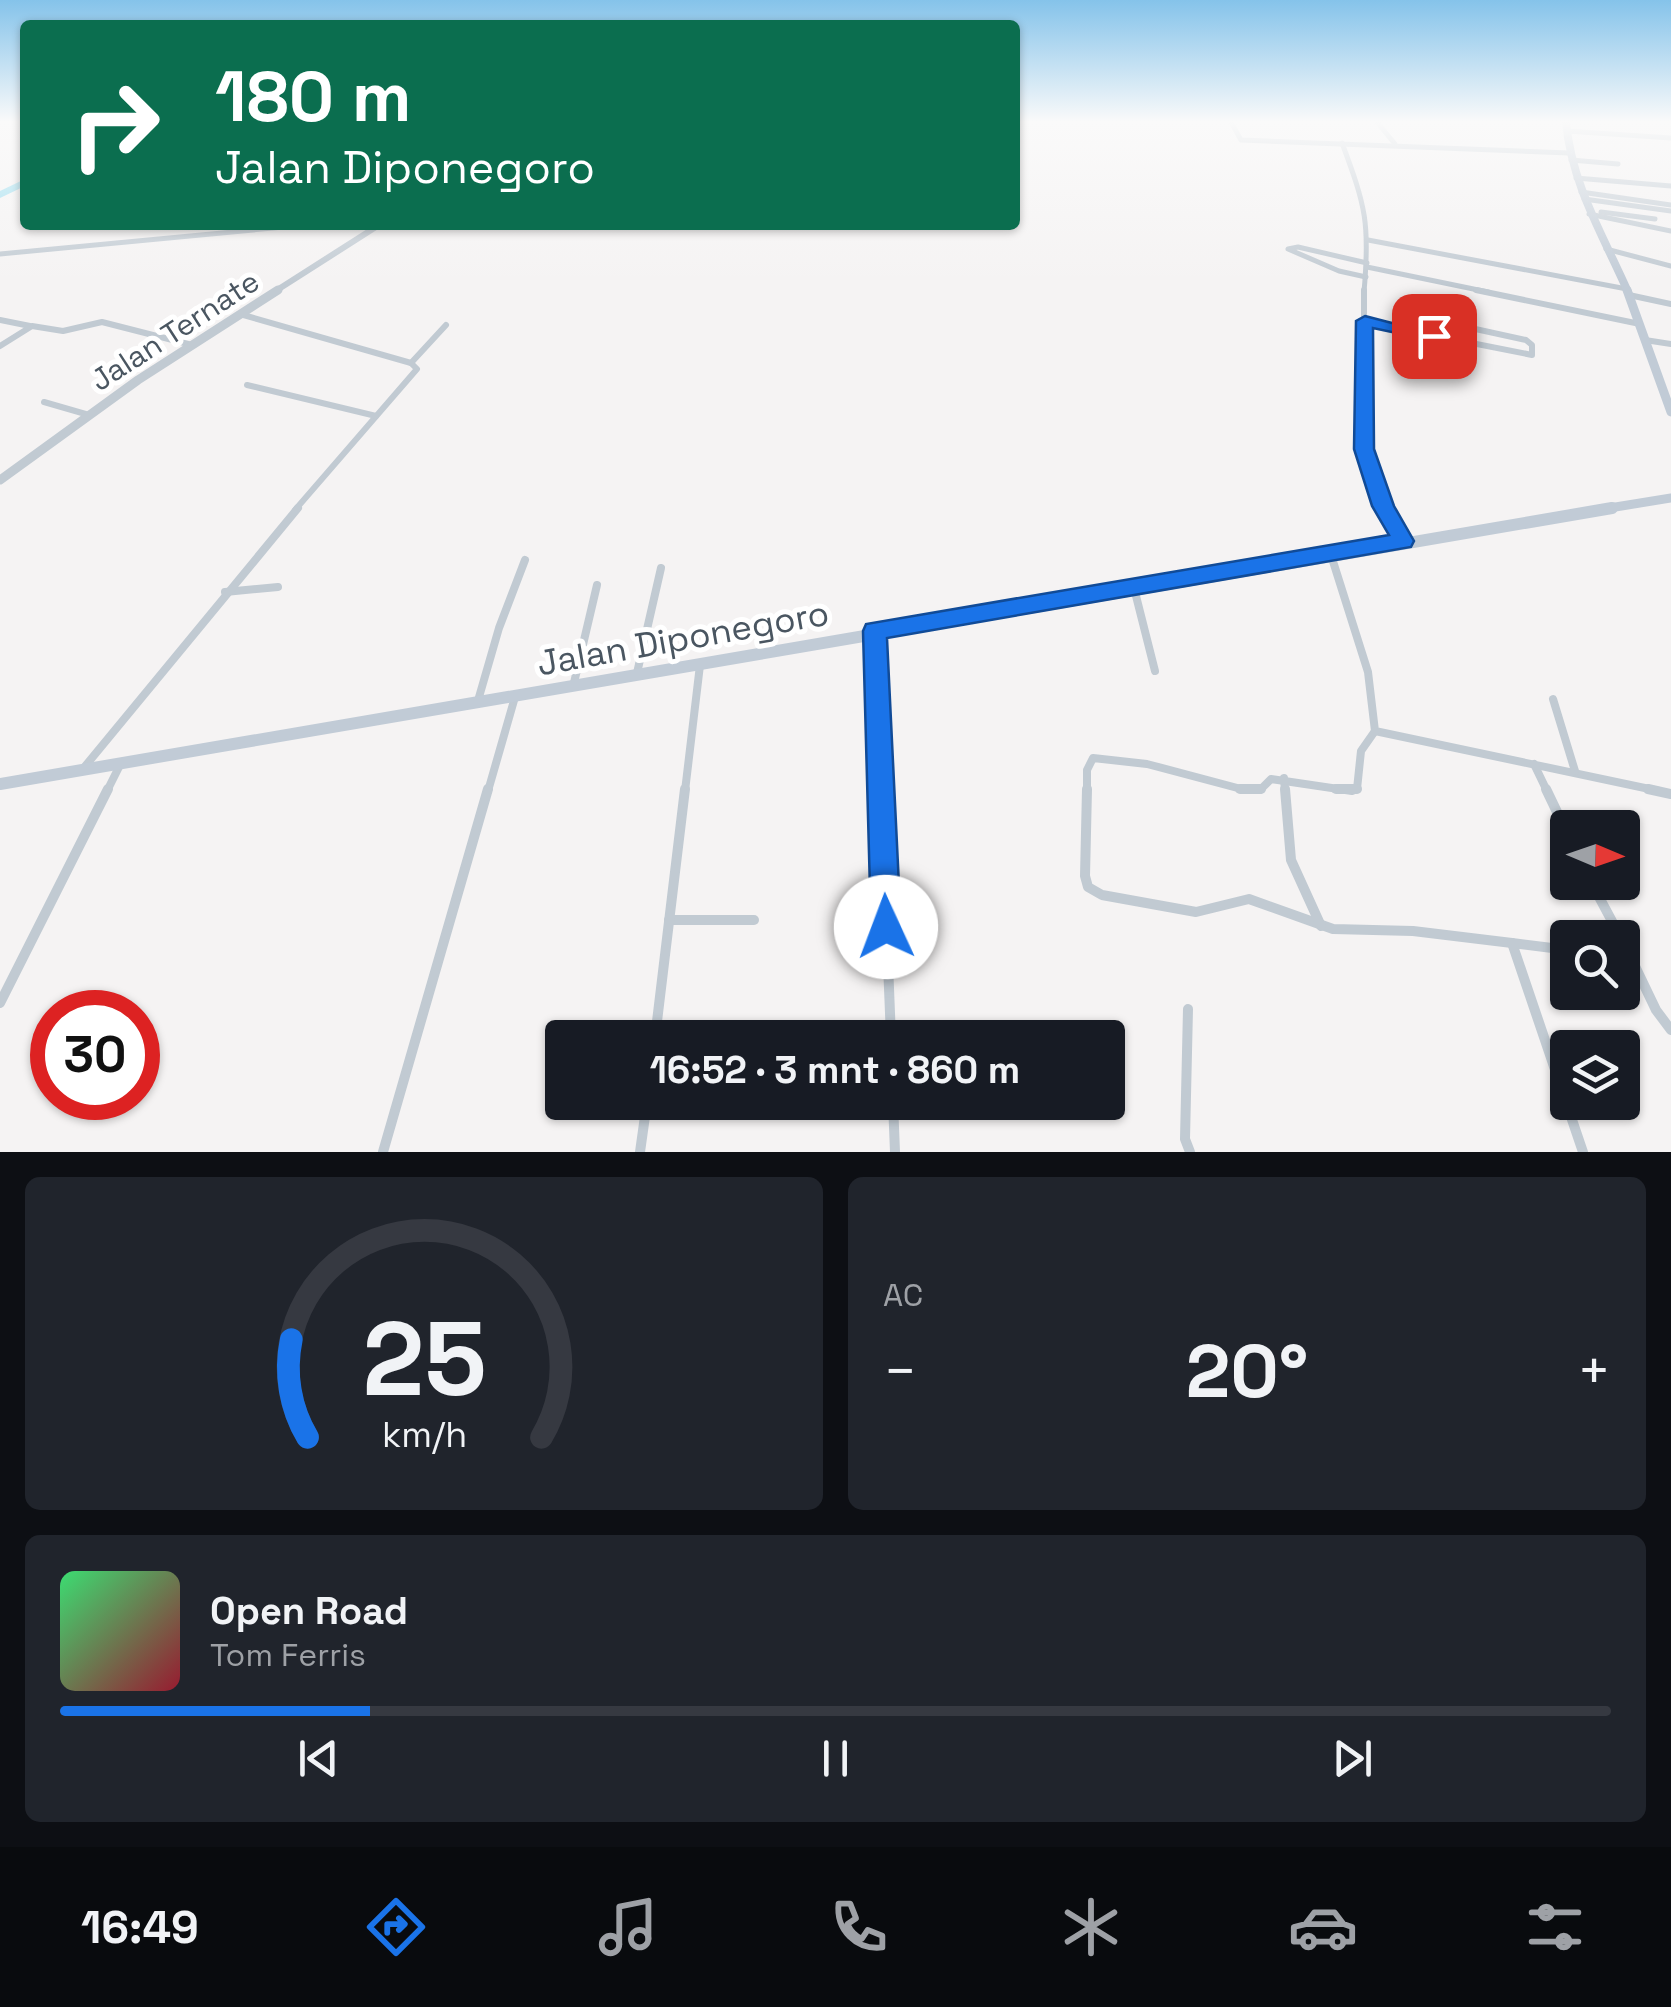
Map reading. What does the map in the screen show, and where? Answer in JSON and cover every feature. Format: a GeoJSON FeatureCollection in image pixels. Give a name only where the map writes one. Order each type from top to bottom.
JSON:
{"type":"FeatureCollection","features":[{"type":"Feature","properties":{"kind":"main road"},"geometry":{"type":"LineString","coordinates":[[1576,178],[1628,292],[1671,412]]}},
{"type":"Feature","properties":{"kind":"main road","name":"Jalan Diponegoro"},"geometry":{"type":"LineString","coordinates":[[0,784],[477,704],[1330,552],[1671,498]]}},
{"type":"Feature","properties":{"kind":"street"},"geometry":{"type":"LineString","coordinates":[[1354,176],[1367,214],[1368,240],[1364,449],[1383,506],[1403,541]]}},
{"type":"Feature","properties":{"kind":"street"},"geometry":{"type":"LineString","coordinates":[[1576,178],[1671,186]]}},
{"type":"Feature","properties":{"kind":"street"},"geometry":{"type":"LineString","coordinates":[[1585,204],[1671,204],[1662,185]]}},
{"type":"Feature","properties":{"kind":"street"},"geometry":{"type":"LineString","coordinates":[[1585,204],[1655,219]]}},
{"type":"Feature","properties":{"kind":"street"},"geometry":{"type":"LineString","coordinates":[[1585,204],[1671,231]]}},
{"type":"Feature","properties":{"kind":"street"},"geometry":{"type":"LineString","coordinates":[[0,254],[231,230]]}},
{"type":"Feature","properties":{"kind":"street","name":"Jalan Ternate"},"geometry":{"type":"LineString","coordinates":[[0,480],[192,345],[371,230]]}},
{"type":"Feature","properties":{"kind":"street"},"geometry":{"type":"LineString","coordinates":[[1368,240],[1671,304]]}},
{"type":"Feature","properties":{"kind":"street"},"geometry":{"type":"LineString","coordinates":[[1366,269],[1338,271],[1288,249],[1298,246],[1366,269],[1640,324]]}},
{"type":"Feature","properties":{"kind":"street"},"geometry":{"type":"LineString","coordinates":[[1606,249],[1671,266]]}},
{"type":"Feature","properties":{"kind":"street"},"geometry":{"type":"LineString","coordinates":[[82,770],[225,592],[416,371],[417,367],[410,362],[240,314]]}},
{"type":"Feature","properties":{"kind":"street"},"geometry":{"type":"LineString","coordinates":[[1365,321],[1406,330],[1529,357],[1532,355],[1532,346],[1526,340],[1416,316],[1408,317],[1406,330]]}},
{"type":"Feature","properties":{"kind":"street"},"geometry":{"type":"LineString","coordinates":[[0,320],[63,331],[102,322],[192,345]]}},
{"type":"Feature","properties":{"kind":"street"},"geometry":{"type":"LineString","coordinates":[[410,362],[446,325]]}},
{"type":"Feature","properties":{"kind":"street"},"geometry":{"type":"LineString","coordinates":[[0,346],[32,326]]}},
{"type":"Feature","properties":{"kind":"street"},"geometry":{"type":"LineString","coordinates":[[1646,340],[1671,344]]}},
{"type":"Feature","properties":{"kind":"street"},"geometry":{"type":"LineString","coordinates":[[247,385],[376,416]]}},
{"type":"Feature","properties":{"kind":"street"},"geometry":{"type":"LineString","coordinates":[[44,402],[90,415]]}},
{"type":"Feature","properties":{"kind":"street"},"geometry":{"type":"LineString","coordinates":[[1330,552],[1360,641],[1374,731],[1358,759],[1355,790],[1284,778],[1271,779],[1260,790],[1245,790],[1136,762],[1093,758],[1087,770],[1085,880],[1096,893],[1196,912],[1250,900],[1322,926],[1413,931],[1550,948]]}},
{"type":"Feature","properties":{"kind":"street"},"geometry":{"type":"LineString","coordinates":[[477,704],[499,628],[525,560]]}},
{"type":"Feature","properties":{"kind":"street"},"geometry":{"type":"LineString","coordinates":[[637,673],[662,568]]}},
{"type":"Feature","properties":{"kind":"street"},"geometry":{"type":"LineString","coordinates":[[574,687],[597,585]]}},
{"type":"Feature","properties":{"kind":"street"},"geometry":{"type":"LineString","coordinates":[[1134,586],[1155,671]]}},
{"type":"Feature","properties":{"kind":"street"},"geometry":{"type":"LineString","coordinates":[[225,592],[278,588]]}},
{"type":"Feature","properties":{"kind":"street"},"geometry":{"type":"LineString","coordinates":[[875,631],[890,1020]]}},
{"type":"Feature","properties":{"kind":"street"},"geometry":{"type":"LineString","coordinates":[[657,1020],[700,664]]}},
{"type":"Feature","properties":{"kind":"street"},"geometry":{"type":"LineString","coordinates":[[383,1152],[515,697]]}},
{"type":"Feature","properties":{"kind":"street"},"geometry":{"type":"LineString","coordinates":[[1552,700],[1575,770]]}},
{"type":"Feature","properties":{"kind":"street"},"geometry":{"type":"LineString","coordinates":[[1374,731],[1575,770],[1671,794]]}},
{"type":"Feature","properties":{"kind":"street"},"geometry":{"type":"LineString","coordinates":[[0,1003],[121,763]]}},
{"type":"Feature","properties":{"kind":"street"},"geometry":{"type":"LineString","coordinates":[[1534,764],[1556,810]]}},
{"type":"Feature","properties":{"kind":"street"},"geometry":{"type":"LineString","coordinates":[[1284,778],[1290,860],[1322,926]]}},
{"type":"Feature","properties":{"kind":"street"},"geometry":{"type":"LineString","coordinates":[[669,920],[754,920]]}},
{"type":"Feature","properties":{"kind":"street"},"geometry":{"type":"LineString","coordinates":[[1512,943],[1583,1152]]}},
{"type":"Feature","properties":{"kind":"street"},"geometry":{"type":"LineString","coordinates":[[1640,981],[1671,1030]]}},
{"type":"Feature","properties":{"kind":"street"},"geometry":{"type":"LineString","coordinates":[[1188,1009],[1185,1140],[1190,1152]]}},
{"type":"Feature","properties":{"kind":"street"},"geometry":{"type":"LineString","coordinates":[[640,1152],[644,1120]]}},
{"type":"Feature","properties":{"kind":"street"},"geometry":{"type":"LineString","coordinates":[[894,1120],[895,1152]]}},
{"type":"Feature","properties":{"kind":"waterway"},"geometry":{"type":"LineString","coordinates":[[0,195],[20,185]]}},
{"type":"Feature","properties":{"kind":"route"},"geometry":{"type":"LineString","coordinates":[[886,927],[875,631],[1403,541],[1383,506],[1364,449],[1365,321],[1434,336]]}}]}
